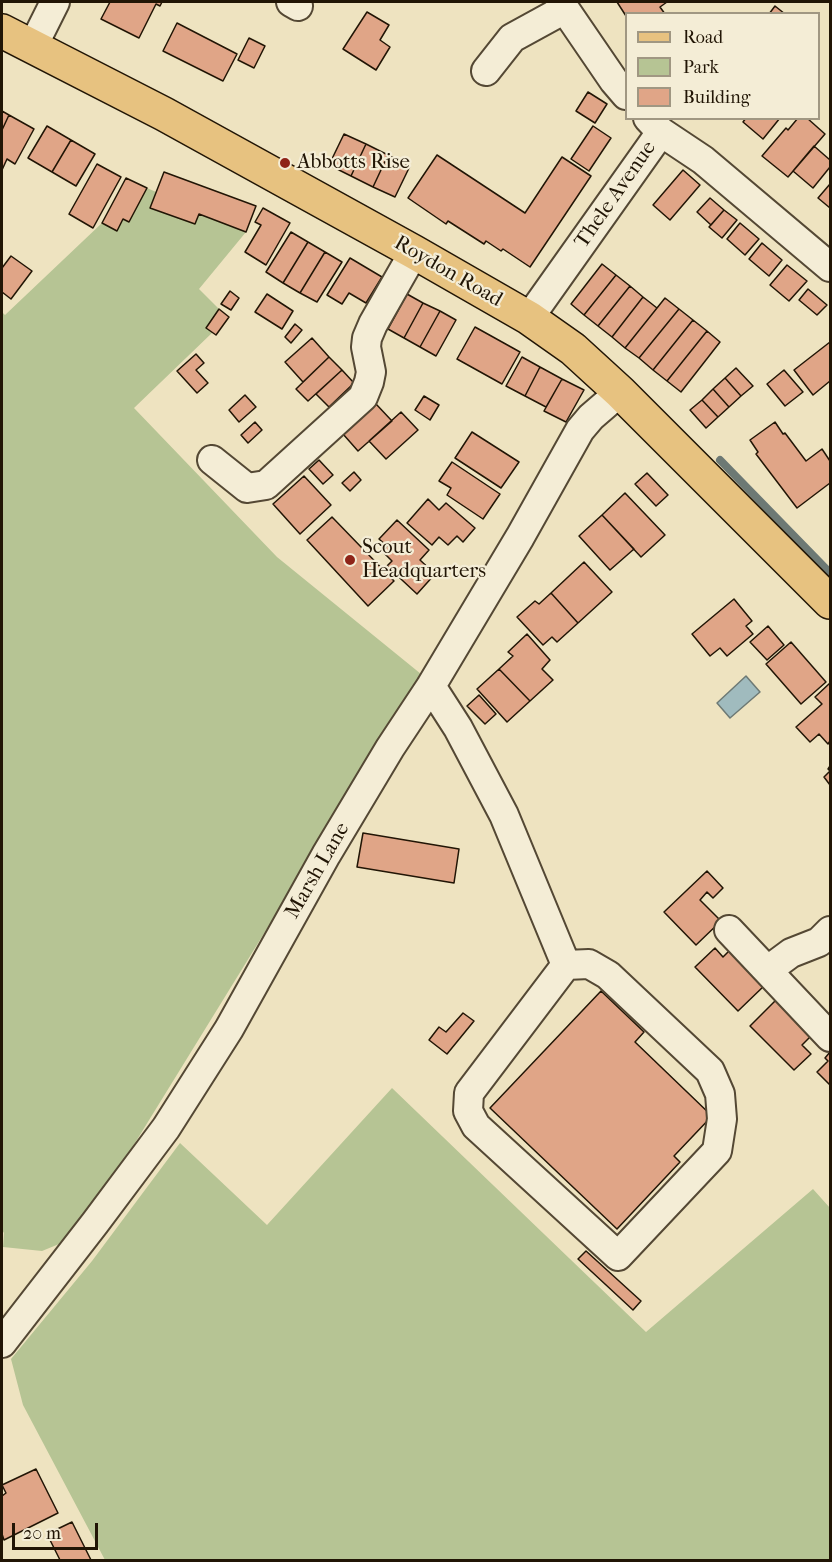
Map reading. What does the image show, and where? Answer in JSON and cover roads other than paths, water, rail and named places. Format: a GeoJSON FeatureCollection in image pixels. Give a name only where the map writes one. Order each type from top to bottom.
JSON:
{"type":"FeatureCollection","features":[{"type":"Feature","properties":{"kind":"main road","name":"Roydon Road"},"geometry":{"type":"LineString","coordinates":[[2,31],[164,114],[529,318],[573,349],[620,392],[831,602]]}},
{"type":"Feature","properties":{"kind":"street"},"geometry":{"type":"LineString","coordinates":[[33,46],[55,2]]}},
{"type":"Feature","properties":{"kind":"street"},"geometry":{"type":"LineString","coordinates":[[486,71],[512,38],[562,5],[614,81],[625,92]]}},
{"type":"Feature","properties":{"kind":"street","name":"Thele Avenue"},"geometry":{"type":"LineString","coordinates":[[529,318],[655,125],[703,160],[831,267]]}},
{"type":"Feature","properties":{"kind":"street"},"geometry":{"type":"LineString","coordinates":[[212,460],[247,488],[266,485],[363,397],[371,372],[366,347],[367,338],[414,252]]}},
{"type":"Feature","properties":{"kind":"street","name":"Marsh Lane"},"geometry":{"type":"LineString","coordinates":[[2,1343],[166,1128],[229,1029],[326,855],[390,748],[431,686],[520,537],[580,430],[591,417],[620,392]]}},
{"type":"Feature","properties":{"kind":"street"},"geometry":{"type":"LineString","coordinates":[[431,686],[458,728],[504,815],[566,965]]}},
{"type":"Feature","properties":{"kind":"street"},"geometry":{"type":"LineString","coordinates":[[729,930],[831,1037]]}},
{"type":"Feature","properties":{"kind":"street"},"geometry":{"type":"LineString","coordinates":[[768,970],[791,953],[819,942],[831,932]]}},
{"type":"Feature","properties":{"kind":"street"},"geometry":{"type":"LineString","coordinates":[[589,964],[608,975],[710,1071],[720,1094],[722,1119],[717,1151],[618,1256],[476,1126],[468,1111],[469,1093],[566,965],[589,964]]}},
{"type":"Feature","properties":{"kind":"water"},"geometry":{"type":"Polygon","coordinates":[[[746,676],[760,692],[730,718],[717,703],[746,676]]]}},
{"type":"Feature","properties":{"kind":"waterway"},"geometry":{"type":"LineString","coordinates":[[720,460],[830,573]]}},
{"type":"Feature","properties":{"kind":"place","name":"Abbotts Rise"},"geometry":{"type":"Point","coordinates":[285,163]}},
{"type":"Feature","properties":{"kind":"place","name":"Scout Headquarters"},"geometry":{"type":"Point","coordinates":[350,560]}}]}
